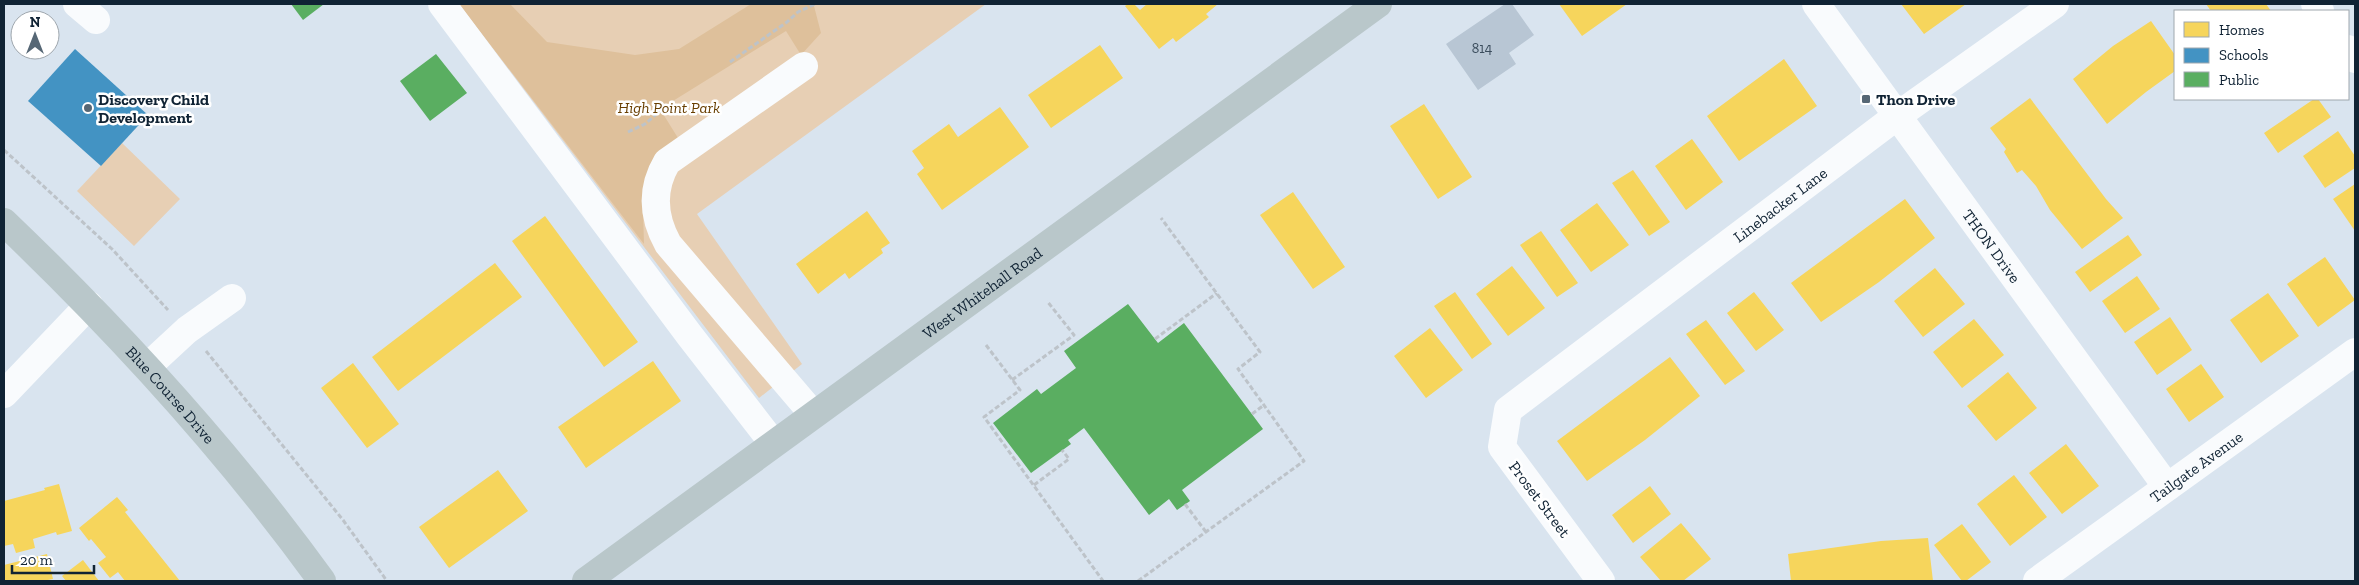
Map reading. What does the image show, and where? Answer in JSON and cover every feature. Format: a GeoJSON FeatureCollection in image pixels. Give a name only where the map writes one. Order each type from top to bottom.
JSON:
{"type":"FeatureCollection","features":[{"type":"Feature","properties":{"kind":"main road","name":"West Whitehall Road"},"geometry":{"type":"LineString","coordinates":[[586,581],[1378,4]]}},
{"type":"Feature","properties":{"kind":"main road","name":"Blue Course Drive"},"geometry":{"type":"LineString","coordinates":[[4,222],[90,305],[196,420],[322,581]]}},
{"type":"Feature","properties":{"kind":"street"},"geometry":{"type":"LineString","coordinates":[[442,4],[690,336],[773,443]]}},
{"type":"Feature","properties":{"kind":"street","name":"THON Drive"},"geometry":{"type":"LineString","coordinates":[[1816,4],[2167,487]]}},
{"type":"Feature","properties":{"kind":"street","name":"Linebacker Lane"},"geometry":{"type":"LineString","coordinates":[[1508,410],[1897,116],[2056,4]]}},
{"type":"Feature","properties":{"kind":"street"},"geometry":{"type":"LineString","coordinates":[[804,66],[667,162],[657,184],[656,210],[657,221],[668,244],[813,414]]}},
{"type":"Feature","properties":{"kind":"street"},"geometry":{"type":"LineString","coordinates":[[147,367],[187,330],[232,298]]}},
{"type":"Feature","properties":{"kind":"street"},"geometry":{"type":"LineString","coordinates":[[4,394],[90,305]]}},
{"type":"Feature","properties":{"kind":"street","name":"Tailgate Avenue"},"geometry":{"type":"LineString","coordinates":[[2037,581],[2355,352]]}},
{"type":"Feature","properties":{"kind":"street","name":"Proset Street"},"geometry":{"type":"LineString","coordinates":[[1508,410],[1502,447],[1601,581]]}},
{"type":"Feature","properties":{"kind":"path"},"geometry":{"type":"LineString","coordinates":[[730,62],[787,22],[798,12],[815,4]]}},
{"type":"Feature","properties":{"kind":"path"},"geometry":{"type":"LineString","coordinates":[[628,132],[645,124],[660,111],[637,114]]}},
{"type":"Feature","properties":{"kind":"path"},"geometry":{"type":"LineString","coordinates":[[4,150],[112,250],[228,375],[343,520],[387,581]]}},
{"type":"Feature","properties":{"kind":"path"},"geometry":{"type":"LineString","coordinates":[[1138,581],[1304,461],[1238,369],[1260,352],[1161,218]]}},
{"type":"Feature","properties":{"kind":"path"},"geometry":{"type":"LineString","coordinates":[[1154,338],[1217,293]]}},
{"type":"Feature","properties":{"kind":"path"},"geometry":{"type":"LineString","coordinates":[[1012,380],[1074,335],[1047,301]]}},
{"type":"Feature","properties":{"kind":"path"},"geometry":{"type":"LineString","coordinates":[[986,345],[1020,390],[984,417],[1103,581]]}},
{"type":"Feature","properties":{"kind":"path"},"geometry":{"type":"LineString","coordinates":[[1252,414],[1264,405]]}},
{"type":"Feature","properties":{"kind":"path"},"geometry":{"type":"LineString","coordinates":[[1034,485],[1069,459],[1062,450]]}},
{"type":"Feature","properties":{"kind":"path"},"geometry":{"type":"LineString","coordinates":[[1185,504],[1206,532]]}},
{"type":"Feature","properties":{"kind":"green space","name":"High Point Park"},"geometry":{"type":"Polygon","coordinates":[[[459,4],[986,4],[697,214],[802,364],[759,398],[459,4]]]}},
{"type":"Feature","properties":{"kind":"green space"},"geometry":{"type":"Polygon","coordinates":[[[122,143],[180,199],[134,246],[77,191],[122,143]]]}},
{"type":"Feature","properties":{"kind":"shaded area"},"geometry":{"type":"Polygon","coordinates":[[[459,4],[510,4],[547,42],[635,55],[679,49],[751,4],[805,4],[814,6],[821,33],[801,55],[786,31],[660,109],[678,138],[643,211],[644,244],[459,4]]]}},
{"type":"Feature","properties":{"kind":"building: Homes"},"geometry":{"type":"Polygon","coordinates":[[[1134,4],[1140,10],[1147,4],[1218,4],[1206,14],[1209,17],[1176,42],[1173,38],[1159,49],[1125,6],[1134,4]]]}},
{"type":"Feature","properties":{"kind":"building: Homes"},"geometry":{"type":"Polygon","coordinates":[[[1559,4],[1627,4],[1582,36],[1559,4]]]}},
{"type":"Feature","properties":{"kind":"building: Homes"},"geometry":{"type":"Polygon","coordinates":[[[1901,4],[1966,4],[1924,34],[1901,4]]]}},
{"type":"Feature","properties":{"kind":"building: Homes"},"geometry":{"type":"Polygon","coordinates":[[[2206,4],[2266,4],[2270,10],[2210,10],[2206,4]]]}},
{"type":"Feature","properties":{"kind":"building: Homes"},"geometry":{"type":"Polygon","coordinates":[[[2151,21],[2174,54],[2174,72],[2107,124],[2073,79],[2113,46],[2151,21]]]}},
{"type":"Feature","properties":{"kind":"building: Homes"},"geometry":{"type":"Polygon","coordinates":[[[1100,45],[1123,78],[1051,128],[1028,95],[1100,45]]]}},
{"type":"Feature","properties":{"kind":"building: Homes"},"geometry":{"type":"Polygon","coordinates":[[[1784,59],[1817,106],[1739,161],[1707,116],[1784,59]]]}},
{"type":"Feature","properties":{"kind":"building: Homes"},"geometry":{"type":"Polygon","coordinates":[[[2030,98],[2106,199],[2123,218],[2082,249],[2050,210],[2036,186],[2022,170],[2017,173],[2004,152],[2006,149],[1990,128],[2030,98]]]}},
{"type":"Feature","properties":{"kind":"building: Homes"},"geometry":{"type":"Polygon","coordinates":[[[2313,100],[2319,100],[2331,117],[2278,153],[2264,133],[2313,100]]]}},
{"type":"Feature","properties":{"kind":"building: Homes"},"geometry":{"type":"Polygon","coordinates":[[[1424,104],[1472,177],[1438,199],[1390,126],[1424,104]]]}},
{"type":"Feature","properties":{"kind":"building: Homes"},"geometry":{"type":"Polygon","coordinates":[[[1000,107],[1029,147],[942,210],[917,174],[924,168],[912,151],[949,124],[958,137],[1000,107]]]}},
{"type":"Feature","properties":{"kind":"building: Homes"},"geometry":{"type":"Polygon","coordinates":[[[2338,131],[2355,156],[2355,168],[2325,188],[2303,156],[2338,131]]]}},
{"type":"Feature","properties":{"kind":"building: Homes"},"geometry":{"type":"Polygon","coordinates":[[[1692,139],[1723,182],[1686,210],[1655,166],[1692,139]]]}},
{"type":"Feature","properties":{"kind":"building: Homes"},"geometry":{"type":"Polygon","coordinates":[[[1633,170],[1670,222],[1649,236],[1612,183],[1633,170]]]}},
{"type":"Feature","properties":{"kind":"building: Homes"},"geometry":{"type":"Polygon","coordinates":[[[2355,184],[2355,231],[2333,199],[2355,184]]]}},
{"type":"Feature","properties":{"kind":"building: Homes"},"geometry":{"type":"Polygon","coordinates":[[[1293,192],[1345,267],[1313,289],[1260,215],[1293,192]]]}},
{"type":"Feature","properties":{"kind":"building: Homes"},"geometry":{"type":"Polygon","coordinates":[[[1905,199],[1935,238],[1879,282],[1821,322],[1791,283],[1905,199]]]}},
{"type":"Feature","properties":{"kind":"building: Homes"},"geometry":{"type":"Polygon","coordinates":[[[1597,203],[1629,245],[1591,272],[1560,230],[1597,203]]]}},
{"type":"Feature","properties":{"kind":"building: Homes"},"geometry":{"type":"Polygon","coordinates":[[[867,211],[890,243],[881,249],[883,253],[849,279],[845,273],[818,294],[796,264],[867,211]]]}},
{"type":"Feature","properties":{"kind":"building: Homes"},"geometry":{"type":"Polygon","coordinates":[[[545,216],[638,342],[604,367],[512,241],[545,216]]]}},
{"type":"Feature","properties":{"kind":"building: Homes"},"geometry":{"type":"Polygon","coordinates":[[[1541,231],[1578,283],[1557,297],[1520,245],[1541,231]]]}},
{"type":"Feature","properties":{"kind":"building: Homes"},"geometry":{"type":"Polygon","coordinates":[[[2128,235],[2142,255],[2090,292],[2075,272],[2128,235]]]}},
{"type":"Feature","properties":{"kind":"building: Homes"},"geometry":{"type":"Polygon","coordinates":[[[2325,257],[2355,300],[2318,327],[2287,284],[2325,257]]]}},
{"type":"Feature","properties":{"kind":"building: Homes"},"geometry":{"type":"Polygon","coordinates":[[[495,263],[522,297],[398,391],[372,357],[495,263]]]}},
{"type":"Feature","properties":{"kind":"building: Homes"},"geometry":{"type":"Polygon","coordinates":[[[1512,266],[1545,308],[1508,336],[1476,294],[1512,266]]]}},
{"type":"Feature","properties":{"kind":"building: Homes"},"geometry":{"type":"Polygon","coordinates":[[[1935,268],[1965,304],[1923,337],[1894,301],[1935,268]]]}},
{"type":"Feature","properties":{"kind":"building: Homes"},"geometry":{"type":"Polygon","coordinates":[[[2137,276],[2160,309],[2125,333],[2102,301],[2137,276]]]}},
{"type":"Feature","properties":{"kind":"building: Homes"},"geometry":{"type":"Polygon","coordinates":[[[1455,292],[1492,344],[1472,359],[1434,306],[1455,292]]]}},
{"type":"Feature","properties":{"kind":"building: Homes"},"geometry":{"type":"Polygon","coordinates":[[[1754,292],[1784,330],[1756,351],[1727,313],[1754,292]]]}},
{"type":"Feature","properties":{"kind":"building: Homes"},"geometry":{"type":"Polygon","coordinates":[[[2268,293],[2299,336],[2261,363],[2230,320],[2268,293]]]}},
{"type":"Feature","properties":{"kind":"building: Homes"},"geometry":{"type":"Polygon","coordinates":[[[2170,317],[2192,350],[2157,375],[2134,342],[2170,317]]]}},
{"type":"Feature","properties":{"kind":"building: Homes"},"geometry":{"type":"Polygon","coordinates":[[[1974,319],[2004,355],[1962,388],[1933,352],[1974,319]]]}},
{"type":"Feature","properties":{"kind":"building: Homes"},"geometry":{"type":"Polygon","coordinates":[[[1706,320],[1745,371],[1725,385],[1686,334],[1706,320]]]}},
{"type":"Feature","properties":{"kind":"building: Homes"},"geometry":{"type":"Polygon","coordinates":[[[1430,328],[1463,370],[1426,398],[1394,356],[1430,328]]]}},
{"type":"Feature","properties":{"kind":"building: Homes"},"geometry":{"type":"Polygon","coordinates":[[[1670,357],[1700,396],[1645,440],[1587,481],[1557,441],[1670,357]]]}},
{"type":"Feature","properties":{"kind":"building: Homes"},"geometry":{"type":"Polygon","coordinates":[[[653,361],[681,401],[586,468],[558,427],[653,361]]]}},
{"type":"Feature","properties":{"kind":"building: Homes"},"geometry":{"type":"Polygon","coordinates":[[[353,363],[399,424],[367,448],[321,388],[353,363]]]}},
{"type":"Feature","properties":{"kind":"building: Homes"},"geometry":{"type":"Polygon","coordinates":[[[2201,364],[2224,397],[2189,422],[2166,389],[2201,364]]]}},
{"type":"Feature","properties":{"kind":"building: Homes"},"geometry":{"type":"Polygon","coordinates":[[[2008,372],[2037,408],[1996,441],[1967,406],[2008,372]]]}},
{"type":"Feature","properties":{"kind":"building: Homes"},"geometry":{"type":"Polygon","coordinates":[[[2066,444],[2099,486],[2062,514],[2029,473],[2066,444]]]}},
{"type":"Feature","properties":{"kind":"building: Homes"},"geometry":{"type":"Polygon","coordinates":[[[498,470],[528,511],[449,568],[419,527],[498,470]]]}},
{"type":"Feature","properties":{"kind":"building: Homes"},"geometry":{"type":"Polygon","coordinates":[[[2014,475],[2047,517],[2010,546],[1977,504],[2014,475]]]}},
{"type":"Feature","properties":{"kind":"building: Homes"},"geometry":{"type":"Polygon","coordinates":[[[59,484],[72,531],[57,535],[56,532],[33,539],[35,548],[16,553],[13,544],[4,546],[4,501],[45,490],[44,488],[59,484]]]}},
{"type":"Feature","properties":{"kind":"building: Homes"},"geometry":{"type":"Polygon","coordinates":[[[1650,486],[1671,514],[1633,543],[1612,515],[1650,486]]]}},
{"type":"Feature","properties":{"kind":"building: Homes"},"geometry":{"type":"Polygon","coordinates":[[[117,497],[128,510],[125,512],[180,581],[125,581],[118,572],[110,578],[98,563],[106,557],[91,539],[89,541],[79,528],[117,497]]]}},
{"type":"Feature","properties":{"kind":"building: Homes"},"geometry":{"type":"Polygon","coordinates":[[[1681,523],[1711,559],[1683,581],[1661,581],[1640,557],[1681,523]]]}},
{"type":"Feature","properties":{"kind":"building: Homes"},"geometry":{"type":"Polygon","coordinates":[[[1962,524],[1991,562],[1966,581],[1962,581],[1934,545],[1962,524]]]}},
{"type":"Feature","properties":{"kind":"building: Homes"},"geometry":{"type":"Polygon","coordinates":[[[1928,538],[1933,581],[1791,581],[1788,554],[1881,541],[1928,538]]]}},
{"type":"Feature","properties":{"kind":"building: Homes"},"geometry":{"type":"Polygon","coordinates":[[[47,554],[53,579],[43,581],[4,581],[4,565],[47,554]]]}},
{"type":"Feature","properties":{"kind":"building: Homes"},"geometry":{"type":"Polygon","coordinates":[[[83,560],[99,581],[66,581],[62,576],[83,560]]]}},
{"type":"Feature","properties":{"kind":"building: Schools","name":"Discovery Child Development"},"geometry":{"type":"Polygon","coordinates":[[[75,49],[148,115],[101,166],[28,101],[75,49]]]}},
{"type":"Feature","properties":{"kind":"building: Public"},"geometry":{"type":"Polygon","coordinates":[[[291,4],[324,4],[303,20],[291,4]]]}},
{"type":"Feature","properties":{"kind":"building: Public"},"geometry":{"type":"Polygon","coordinates":[[[436,54],[467,93],[430,121],[400,81],[436,54]]]}},
{"type":"Feature","properties":{"kind":"building: Public"},"geometry":{"type":"Polygon","coordinates":[[[1128,304],[1158,343],[1184,323],[1263,429],[1182,490],[1190,501],[1177,510],[1169,499],[1149,515],[1084,428],[1068,440],[1071,444],[1031,473],[993,423],[1037,389],[1041,394],[1076,368],[1064,351],[1128,304]]]}},
{"type":"Feature","properties":{"kind":"building: Other"},"geometry":{"type":"Polygon","coordinates":[[[1505,4],[1512,4],[1534,35],[1509,53],[1516,64],[1478,90],[1446,44],[1505,4]]]}},
{"type":"Feature","properties":{"kind":"place","name":"Thon Drive"},"geometry":{"type":"Point","coordinates":[1866,99]}},
{"type":"Feature","properties":{"kind":"place","name":"Discovery Child Development"},"geometry":{"type":"Point","coordinates":[88,108]}}]}
